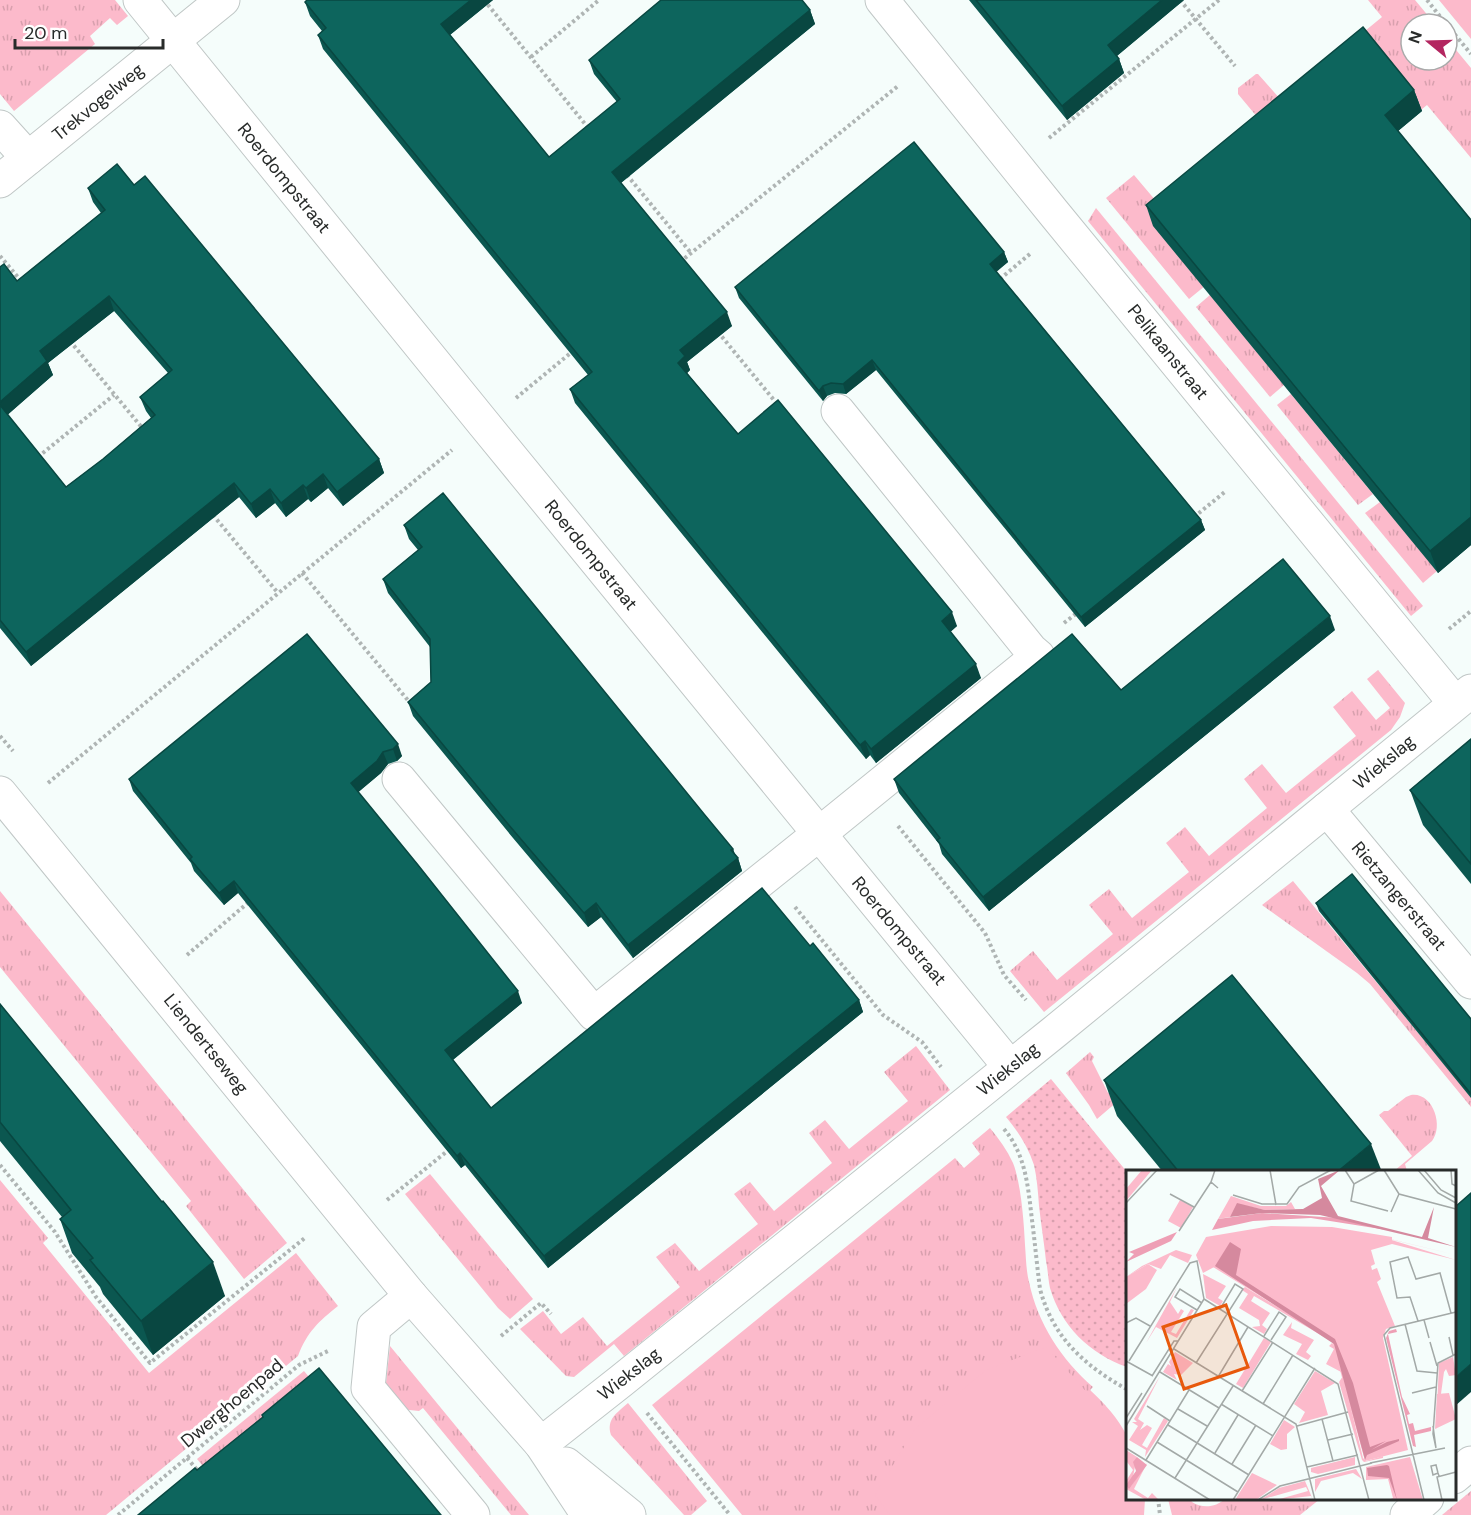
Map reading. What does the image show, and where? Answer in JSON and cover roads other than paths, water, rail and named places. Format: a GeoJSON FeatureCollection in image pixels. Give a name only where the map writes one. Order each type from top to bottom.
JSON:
{"type":"FeatureCollection","features":[{"type":"Feature","properties":{"kind":"street","name":"Roerdompstraat"},"geometry":{"type":"LineString","coordinates":[[140,0],[1010,1067]]}},
{"type":"Feature","properties":{"kind":"street","name":"Trekvogelweg"},"geometry":{"type":"LineString","coordinates":[[0,181],[224,0]]}},
{"type":"Feature","properties":{"kind":"street","name":"Pelikaanstraat"},"geometry":{"type":"LineString","coordinates":[[882,0],[1259,464],[1463,697]]}},
{"type":"Feature","properties":{"kind":"street"},"geometry":{"type":"LineString","coordinates":[[0,126],[28,158]]}},
{"type":"Feature","properties":{"kind":"street"},"geometry":{"type":"LineString","coordinates":[[399,779],[594,1014],[1038,656],[838,411]]}},
{"type":"Feature","properties":{"kind":"street","name":"Wiekslag"},"geometry":{"type":"LineString","coordinates":[[541,1444],[1053,1033],[1463,697]]}},
{"type":"Feature","properties":{"kind":"street","name":"Liendertseweg"},"geometry":{"type":"LineString","coordinates":[[0,793],[411,1296],[541,1444],[588,1515]]}},
{"type":"Feature","properties":{"kind":"street","name":"Rietzangerstraat"},"geometry":{"type":"LineString","coordinates":[[1328,809],[1471,982]]}},
{"type":"Feature","properties":{"kind":"street"},"geometry":{"type":"LineString","coordinates":[[411,1296],[374,1327],[368,1388],[473,1515]]}},
{"type":"Feature","properties":{"kind":"street","name":"Liendertseweg"},"geometry":{"type":"LineString","coordinates":[[541,1444],[629,1515]]}},
{"type":"Feature","properties":{"kind":"street"},"geometry":{"type":"LineString","coordinates":[[1456,1476],[1471,1463]]}},
{"type":"Feature","properties":{"kind":"street"},"geometry":{"type":"LineString","coordinates":[[1407,1515],[1425,1500]]}}]}
